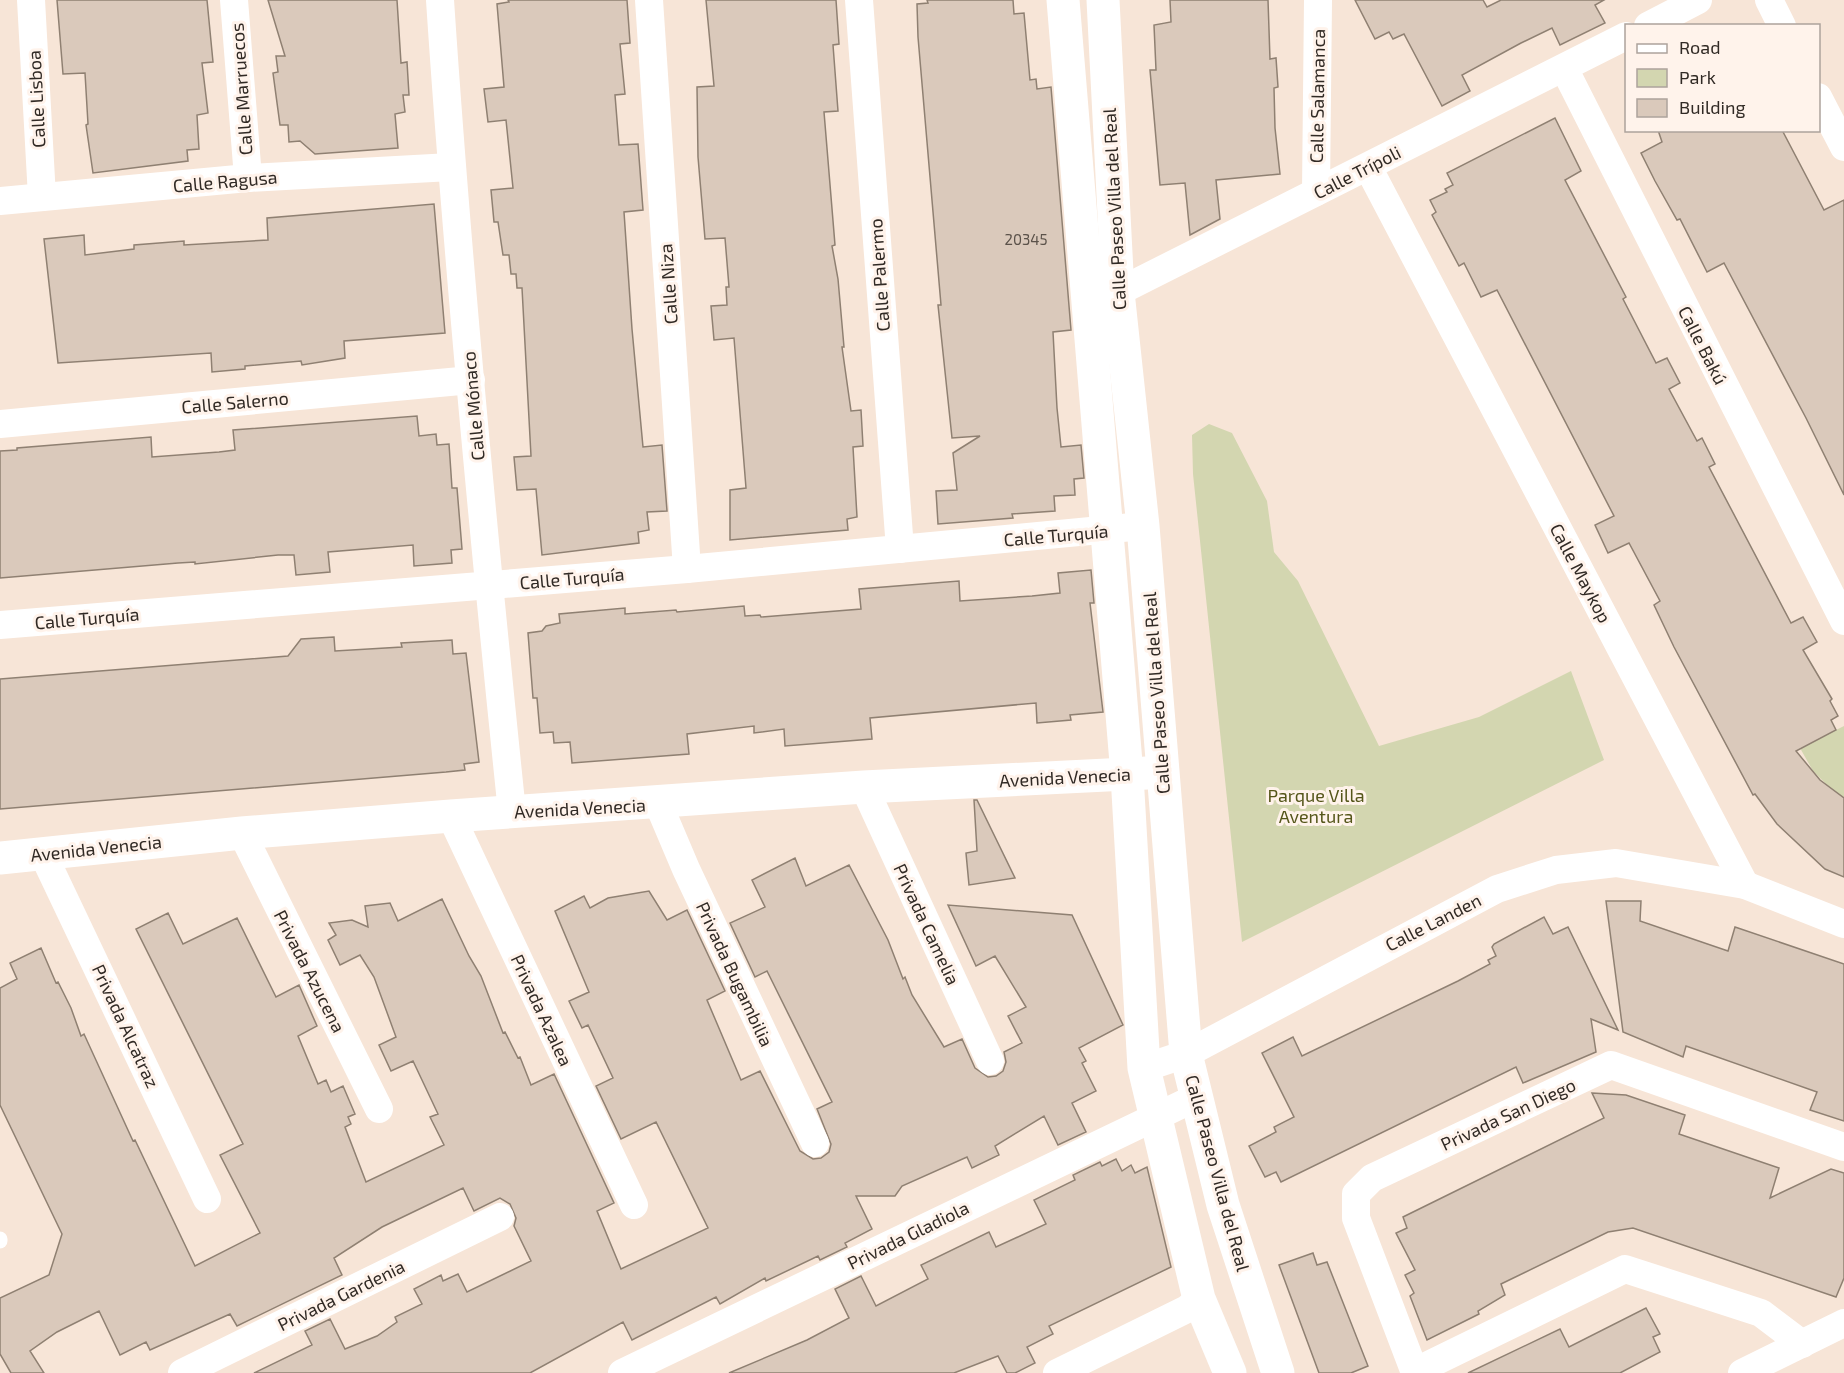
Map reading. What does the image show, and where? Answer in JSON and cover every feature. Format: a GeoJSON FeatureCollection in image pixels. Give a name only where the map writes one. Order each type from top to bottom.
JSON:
{"type":"FeatureCollection","features":[{"type":"Feature","properties":{"kind":"street","name":"Calle Lisboa"},"geometry":{"type":"LineString","coordinates":[[31,0],[42,198]]}},
{"type":"Feature","properties":{"kind":"street","name":"Calle Marruecos"},"geometry":{"type":"LineString","coordinates":[[234,0],[248,178]]}},
{"type":"Feature","properties":{"kind":"street","name":"Calle Mónaco"},"geometry":{"type":"LineString","coordinates":[[440,0],[452,167],[489,586],[512,812]]}},
{"type":"Feature","properties":{"kind":"street","name":"Calle Niza"},"geometry":{"type":"LineString","coordinates":[[649,0],[687,568]]}},
{"type":"Feature","properties":{"kind":"street","name":"Calle Palermo"},"geometry":{"type":"LineString","coordinates":[[859,0],[900,549]]}},
{"type":"Feature","properties":{"kind":"street","name":"Calle Paseo Villa del Real"},"geometry":{"type":"LineString","coordinates":[[1063,0],[1127,775],[1144,1068],[1198,1299],[1230,1373]]}},
{"type":"Feature","properties":{"kind":"street","name":"Calle Paseo Villa del Real"},"geometry":{"type":"LineString","coordinates":[[1102,0],[1118,292],[1143,526],[1161,771],[1186,1054],[1223,1205],[1278,1373]]}},
{"type":"Feature","properties":{"kind":"street","name":"Calle Salamanca"},"geometry":{"type":"LineString","coordinates":[[1316,192],[1318,0]]}},
{"type":"Feature","properties":{"kind":"street"},"geometry":{"type":"LineString","coordinates":[[1652,24],[1698,0]]}},
{"type":"Feature","properties":{"kind":"street"},"geometry":{"type":"LineString","coordinates":[[1769,0],[1781,24]]}},
{"type":"Feature","properties":{"kind":"street","name":"Calle Trípoli"},"geometry":{"type":"LineString","coordinates":[[1087,308],[1625,37]]}},
{"type":"Feature","properties":{"kind":"street","name":"Calle Bakú"},"geometry":{"type":"LineString","coordinates":[[1564,68],[1844,621]]}},
{"type":"Feature","properties":{"kind":"street"},"geometry":{"type":"LineString","coordinates":[[1820,101],[1844,147]]}},
{"type":"Feature","properties":{"kind":"street","name":"Calle Maykop"},"geometry":{"type":"LineString","coordinates":[[1368,166],[1745,885]]}},
{"type":"Feature","properties":{"kind":"street","name":"Calle Ragusa"},"geometry":{"type":"LineString","coordinates":[[0,201],[248,178],[452,167]]}},
{"type":"Feature","properties":{"kind":"street","name":"Calle Salerno"},"geometry":{"type":"LineString","coordinates":[[0,424],[471,380]]}},
{"type":"Feature","properties":{"kind":"street","name":"Calle Turquía"},"geometry":{"type":"LineString","coordinates":[[0,625],[489,586],[1143,526]]}},
{"type":"Feature","properties":{"kind":"street","name":"Avenida Venecia"},"geometry":{"type":"LineString","coordinates":[[0,858],[242,833],[451,816],[864,787],[1127,775],[1161,771]]}},
{"type":"Feature","properties":{"kind":"street","name":"Privada Camelia"},"geometry":{"type":"LineString","coordinates":[[864,787],[990,1061]]}},
{"type":"Feature","properties":{"kind":"street","name":"Privada Bugambilia"},"geometry":{"type":"LineString","coordinates":[[658,803],[686,869],[815,1143]]}},
{"type":"Feature","properties":{"kind":"street","name":"Privada Azalea"},"geometry":{"type":"LineString","coordinates":[[451,816],[634,1205]]}},
{"type":"Feature","properties":{"kind":"street","name":"Privada Azucena"},"geometry":{"type":"LineString","coordinates":[[242,833],[379,1108]]}},
{"type":"Feature","properties":{"kind":"street","name":"Privada Alcatraz"},"geometry":{"type":"LineString","coordinates":[[43,854],[207,1199]]}},
{"type":"Feature","properties":{"kind":"street","name":"Calle Landen"},"geometry":{"type":"LineString","coordinates":[[1144,1068],[1186,1054],[1497,889],[1556,870],[1616,863],[1745,885]]}},
{"type":"Feature","properties":{"kind":"street"},"geometry":{"type":"LineString","coordinates":[[1745,885],[1844,924]]}},
{"type":"Feature","properties":{"kind":"street","name":"Privada San Diego"},"geometry":{"type":"LineString","coordinates":[[1802,1344],[1761,1313],[1625,1269],[1415,1373],[1356,1218],[1356,1194],[1372,1178],[1611,1065],[1844,1148]]}},
{"type":"Feature","properties":{"kind":"street","name":"Privada Gladiola"},"geometry":{"type":"LineString","coordinates":[[622,1373],[1195,1098]]}},
{"type":"Feature","properties":{"kind":"street","name":"Privada Gardenia"},"geometry":{"type":"LineString","coordinates":[[182,1373],[500,1217]]}},
{"type":"Feature","properties":{"kind":"street"},"geometry":{"type":"LineString","coordinates":[[1057,1373],[1186,1309],[1198,1299]]}},
{"type":"Feature","properties":{"kind":"street"},"geometry":{"type":"LineString","coordinates":[[1742,1373],[1844,1323]]}},
{"type":"Feature","properties":{"kind":"green space","name":"Parque Villa Aventura"},"geometry":{"type":"Polygon","coordinates":[[[1209,424],[1232,433],[1267,501],[1274,552],[1298,581],[1379,746],[1479,717],[1571,671],[1604,760],[1242,942],[1193,474],[1192,435],[1209,424]]]}},
{"type":"Feature","properties":{"kind":"green space"},"geometry":{"type":"Polygon","coordinates":[[[1844,726],[1844,802],[1813,771],[1800,748],[1844,726]]]}},
{"type":"Feature","properties":{"kind":"building"},"geometry":{"type":"Polygon","coordinates":[[[57,0],[207,0],[213,62],[202,63],[208,113],[197,115],[199,149],[187,150],[188,161],[93,173],[86,125],[88,124],[85,73],[63,74],[57,0]]]}},
{"type":"Feature","properties":{"kind":"building"},"geometry":{"type":"Polygon","coordinates":[[[268,0],[397,0],[401,63],[407,62],[409,95],[403,95],[405,112],[395,114],[398,148],[315,154],[300,141],[289,142],[288,125],[280,125],[273,73],[278,72],[276,56],[285,56],[268,0]]]}},
{"type":"Feature","properties":{"kind":"building"},"geometry":{"type":"Polygon","coordinates":[[[508,0],[627,0],[630,43],[620,44],[625,94],[615,95],[619,145],[638,144],[643,210],[624,212],[632,329],[643,447],[662,445],[667,511],[647,512],[649,530],[638,532],[639,543],[542,555],[536,489],[517,490],[514,457],[531,456],[522,288],[517,288],[516,274],[511,274],[509,255],[503,255],[498,222],[494,222],[491,190],[513,188],[506,120],[488,122],[484,89],[504,87],[497,4],[509,2],[508,0]]]}},
{"type":"Feature","properties":{"kind":"building"},"geometry":{"type":"Polygon","coordinates":[[[706,0],[836,0],[839,44],[833,45],[838,111],[824,112],[835,245],[832,246],[838,279],[844,347],[842,347],[851,411],[861,410],[863,446],[853,447],[857,517],[847,519],[848,530],[730,540],[730,490],[746,488],[734,338],[714,340],[711,306],[727,305],[726,287],[729,287],[725,238],[705,239],[698,157],[697,87],[714,86],[706,0]]]}},
{"type":"Feature","properties":{"kind":"building"},"geometry":{"type":"Polygon","coordinates":[[[927,0],[1013,0],[1014,14],[1024,13],[1030,80],[1036,79],[1037,89],[1051,87],[1071,330],[1053,332],[1057,408],[1061,447],[1081,445],[1084,478],[1074,479],[1075,495],[1054,496],[1055,511],[1012,514],[1013,518],[938,524],[936,491],[957,490],[953,453],[980,436],[952,438],[938,305],[941,305],[918,37],[917,4],[928,3],[927,0]]]}},
{"type":"Feature","properties":{"kind":"building"},"geometry":{"type":"Polygon","coordinates":[[[1170,0],[1268,0],[1270,59],[1276,58],[1278,87],[1274,88],[1275,128],[1280,174],[1216,180],[1220,219],[1190,235],[1185,183],[1160,185],[1150,70],[1156,70],[1154,25],[1171,22],[1170,0]]]}},
{"type":"Feature","properties":{"kind":"building"},"geometry":{"type":"Polygon","coordinates":[[[1355,0],[1483,0],[1487,7],[1501,0],[1604,0],[1595,5],[1605,23],[1560,45],[1552,28],[1521,43],[1462,75],[1470,91],[1442,106],[1404,34],[1393,39],[1389,32],[1375,39],[1355,0]]]}},
{"type":"Feature","properties":{"kind":"building"},"geometry":{"type":"Polygon","coordinates":[[[1555,118],[1581,171],[1565,180],[1626,297],[1623,299],[1656,363],[1667,358],[1680,383],[1669,389],[1697,441],[1702,438],[1715,464],[1709,467],[1791,623],[1803,617],[1817,642],[1803,650],[1832,699],[1830,701],[1838,716],[1831,720],[1836,730],[1796,751],[1820,780],[1844,798],[1844,877],[1825,869],[1777,824],[1755,794],[1753,795],[1674,647],[1654,605],[1660,601],[1629,543],[1608,553],[1595,525],[1614,516],[1497,290],[1481,297],[1464,263],[1459,266],[1432,215],[1436,212],[1430,200],[1447,192],[1445,189],[1453,185],[1447,173],[1555,118]]]}},
{"type":"Feature","properties":{"kind":"building"},"geometry":{"type":"Polygon","coordinates":[[[1659,132],[1783,132],[1824,210],[1844,200],[1844,495],[1724,263],[1707,272],[1680,219],[1677,220],[1655,181],[1641,153],[1662,142],[1659,132]]]}},
{"type":"Feature","properties":{"kind":"building"},"geometry":{"type":"Polygon","coordinates":[[[434,204],[445,333],[344,341],[345,358],[302,365],[301,361],[245,366],[245,369],[212,372],[211,353],[58,363],[44,239],[84,235],[85,255],[134,249],[134,245],[184,241],[184,245],[268,240],[267,218],[434,204]]]}},
{"type":"Feature","properties":{"kind":"building"},"geometry":{"type":"Polygon","coordinates":[[[417,416],[419,436],[436,434],[437,445],[449,444],[452,488],[457,488],[462,549],[451,550],[452,563],[414,566],[413,545],[328,552],[330,572],[296,575],[294,555],[278,555],[195,564],[195,562],[178,563],[0,578],[0,451],[151,437],[152,457],[219,452],[235,450],[233,430],[417,416]]]}},
{"type":"Feature","properties":{"kind":"building"},"geometry":{"type":"Polygon","coordinates":[[[1091,570],[1094,603],[1090,603],[1103,712],[1070,715],[1071,720],[1037,723],[1036,703],[870,718],[872,739],[785,746],[784,729],[754,733],[754,726],[687,734],[689,754],[572,763],[570,742],[554,743],[553,732],[540,733],[537,698],[533,698],[528,633],[542,631],[546,626],[560,623],[559,614],[625,608],[625,614],[744,606],[745,616],[760,615],[761,617],[861,609],[859,589],[959,581],[960,601],[1032,596],[1060,593],[1058,573],[1091,570]]]}},
{"type":"Feature","properties":{"kind":"building"},"geometry":{"type":"Polygon","coordinates":[[[334,637],[335,651],[402,647],[401,643],[452,640],[453,654],[466,653],[479,762],[464,764],[465,770],[446,772],[0,809],[0,679],[288,656],[301,639],[334,637]]]}},
{"type":"Feature","properties":{"kind":"building"},"geometry":{"type":"Polygon","coordinates":[[[974,800],[977,800],[1015,878],[969,885],[966,853],[977,851],[974,800]]]}},
{"type":"Feature","properties":{"kind":"building"},"geometry":{"type":"Polygon","coordinates":[[[795,858],[806,886],[849,865],[888,940],[903,979],[905,977],[912,995],[944,1047],[962,1039],[975,1068],[988,1077],[996,1076],[1003,1071],[1006,1062],[1004,1052],[1022,1043],[1008,1016],[1026,1007],[995,956],[976,966],[948,905],[1072,915],[1123,1025],[1079,1048],[1086,1061],[1082,1063],[1096,1091],[1072,1103],[1086,1132],[1058,1145],[1044,1116],[995,1146],[999,1155],[972,1168],[967,1157],[902,1186],[895,1196],[856,1196],[872,1229],[845,1243],[847,1247],[820,1260],[818,1256],[766,1281],[765,1278],[720,1304],[716,1297],[632,1340],[623,1322],[530,1373],[254,1373],[312,1345],[305,1331],[330,1319],[345,1349],[377,1336],[397,1322],[395,1317],[422,1304],[414,1289],[441,1275],[443,1281],[458,1274],[467,1292],[531,1261],[514,1226],[516,1218],[510,1204],[500,1198],[474,1211],[463,1188],[382,1227],[334,1258],[342,1275],[237,1326],[230,1314],[150,1350],[146,1342],[120,1355],[99,1311],[57,1332],[30,1351],[44,1373],[11,1373],[0,1354],[0,1298],[49,1275],[62,1234],[0,1105],[0,988],[17,979],[10,963],[41,948],[56,983],[58,982],[71,1008],[81,1036],[84,1034],[133,1141],[135,1140],[195,1266],[260,1233],[220,1155],[243,1144],[136,929],[168,913],[183,944],[237,918],[276,997],[299,985],[317,1026],[298,1036],[318,1084],[326,1080],[331,1092],[343,1086],[355,1114],[348,1117],[351,1124],[345,1127],[366,1182],[444,1145],[430,1117],[438,1114],[413,1061],[391,1071],[379,1045],[396,1037],[374,977],[360,955],[340,965],[328,940],[336,935],[329,923],[352,920],[368,927],[365,906],[390,903],[398,921],[442,899],[481,976],[503,1033],[505,1032],[518,1058],[520,1057],[531,1085],[554,1074],[614,1203],[597,1211],[621,1269],[708,1228],[656,1122],[621,1139],[596,1086],[613,1078],[588,1025],[582,1028],[569,1001],[589,992],[555,911],[584,896],[590,908],[608,898],[649,891],[667,920],[687,910],[725,991],[707,1000],[741,1080],[760,1071],[800,1151],[813,1159],[821,1158],[829,1152],[831,1144],[817,1109],[832,1102],[767,971],[755,977],[730,923],[765,907],[752,880],[795,858]]]}},
{"type":"Feature","properties":{"kind":"building"},"geometry":{"type":"Polygon","coordinates":[[[1606,901],[1641,901],[1640,921],[1728,951],[1735,927],[1844,964],[1844,1121],[1810,1110],[1817,1092],[1686,1046],[1683,1057],[1623,1032],[1606,901]]]}},
{"type":"Feature","properties":{"kind":"building"},"geometry":{"type":"Polygon","coordinates":[[[1544,917],[1553,934],[1568,927],[1618,1030],[1591,1019],[1596,1052],[1523,1083],[1516,1067],[1281,1182],[1276,1172],[1265,1177],[1249,1146],[1276,1132],[1274,1127],[1294,1117],[1262,1053],[1293,1037],[1302,1056],[1458,981],[1490,964],[1488,960],[1496,956],[1492,947],[1494,944],[1544,917]]]}},
{"type":"Feature","properties":{"kind":"building"},"geometry":{"type":"Polygon","coordinates":[[[1592,1093],[1626,1095],[1685,1115],[1679,1134],[1779,1168],[1770,1198],[1831,1169],[1844,1173],[1844,1278],[1836,1297],[1633,1228],[1608,1232],[1501,1284],[1505,1295],[1478,1311],[1479,1314],[1427,1340],[1410,1296],[1414,1293],[1405,1275],[1415,1270],[1396,1233],[1407,1228],[1403,1217],[1604,1118],[1592,1093]]]}},
{"type":"Feature","properties":{"kind":"building"},"geometry":{"type":"Polygon","coordinates":[[[1116,1159],[1122,1171],[1131,1165],[1135,1173],[1147,1167],[1171,1267],[1049,1326],[1053,1334],[1027,1347],[1035,1363],[1015,1373],[1007,1373],[998,1356],[954,1373],[729,1373],[807,1340],[849,1318],[835,1289],[861,1276],[876,1306],[928,1279],[921,1265],[989,1232],[996,1247],[1046,1224],[1034,1200],[1075,1180],[1073,1175],[1100,1162],[1102,1166],[1116,1159]]]}},
{"type":"Feature","properties":{"kind":"building"},"geometry":{"type":"Polygon","coordinates":[[[1313,1253],[1317,1265],[1327,1262],[1368,1366],[1351,1373],[1319,1373],[1279,1265],[1313,1253]]]}},
{"type":"Feature","properties":{"kind":"building"},"geometry":{"type":"Polygon","coordinates":[[[1646,1308],[1660,1334],[1653,1337],[1660,1352],[1620,1373],[1468,1373],[1560,1329],[1569,1347],[1646,1308]]]}}]}
